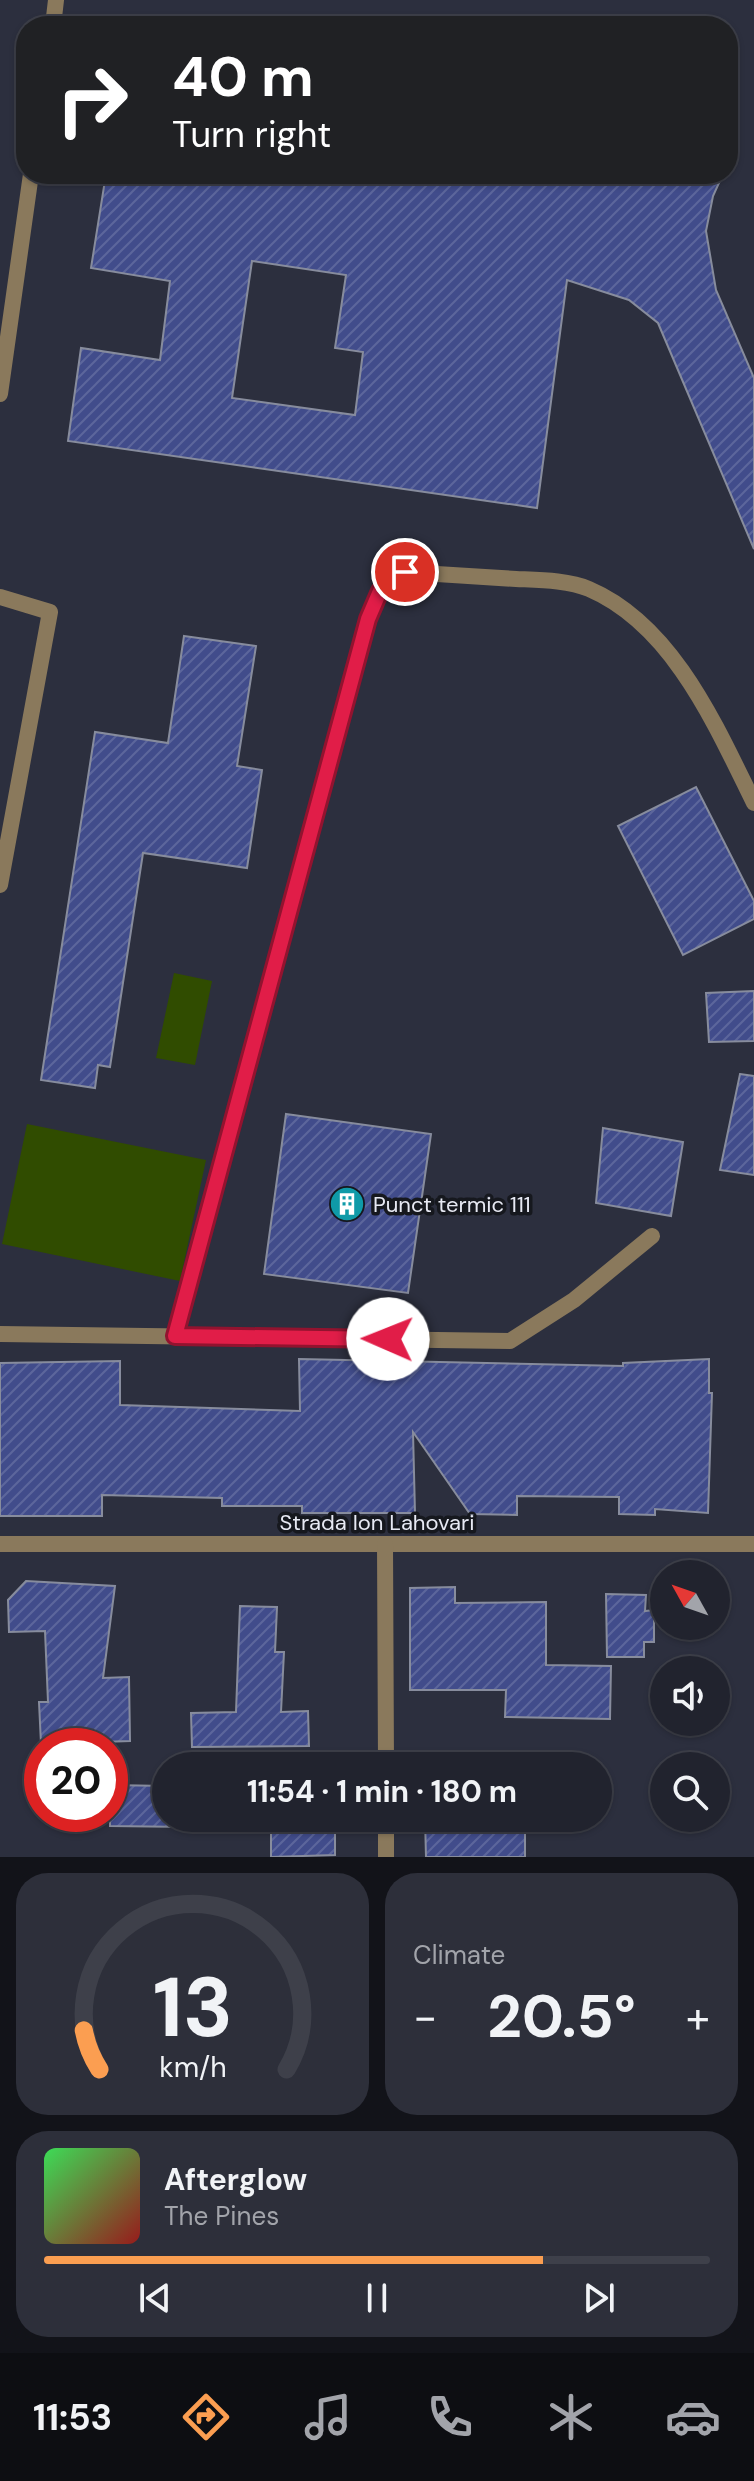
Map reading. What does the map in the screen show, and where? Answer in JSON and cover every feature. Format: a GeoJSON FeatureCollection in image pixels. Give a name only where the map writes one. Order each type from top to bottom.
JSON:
{"type":"FeatureCollection","features":[{"type":"Feature","properties":{"kind":"street"},"geometry":{"type":"LineString","coordinates":[[0,394],[30,184]]}},
{"type":"Feature","properties":{"kind":"street"},"geometry":{"type":"LineString","coordinates":[[175,1336],[368,619],[380,591],[405,572],[544,581],[586,587],[616,604],[656,638],[692,682],[754,803]]}},
{"type":"Feature","properties":{"kind":"street"},"geometry":{"type":"LineString","coordinates":[[0,597],[50,612],[0,885]]}},
{"type":"Feature","properties":{"kind":"street"},"geometry":{"type":"LineString","coordinates":[[0,1334],[510,1341],[574,1300],[652,1236]]}},
{"type":"Feature","properties":{"kind":"street","name":"Strada Ion Lahovari"},"geometry":{"type":"LineString","coordinates":[[0,1544],[754,1544]]}},
{"type":"Feature","properties":{"kind":"street"},"geometry":{"type":"LineString","coordinates":[[385,1544],[386,1752]]}},
{"type":"Feature","properties":{"kind":"street"},"geometry":{"type":"LineString","coordinates":[[386,1832],[386,1857]]}},
{"type":"Feature","properties":{"kind":"green space"},"geometry":{"type":"Polygon","coordinates":[[[174,973],[212,981],[195,1065],[156,1058],[174,973]]]}},
{"type":"Feature","properties":{"kind":"green space"},"geometry":{"type":"Polygon","coordinates":[[[27,1124],[206,1160],[180,1281],[2,1244],[27,1124]]]}},
{"type":"Feature","properties":{"kind":"building"},"geometry":{"type":"Polygon","coordinates":[[[104,184],[718,184],[706,231],[716,290],[754,378],[754,549],[658,323],[629,300],[567,280],[537,508],[68,441],[81,348],[160,360],[170,281],[91,268],[104,184]],[[252,261],[232,398],[355,415],[363,352],[335,348],[346,275],[252,261]]]}},
{"type":"Feature","properties":{"kind":"building"},"geometry":{"type":"Polygon","coordinates":[[[184,636],[256,646],[237,766],[262,770],[247,868],[143,853],[110,1067],[98,1065],[95,1088],[41,1080],[95,732],[168,743],[184,636]]]}},
{"type":"Feature","properties":{"kind":"building"},"geometry":{"type":"Polygon","coordinates":[[[696,787],[754,901],[754,919],[683,955],[618,826],[696,787]]]}},
{"type":"Feature","properties":{"kind":"building"},"geometry":{"type":"Polygon","coordinates":[[[754,991],[754,1041],[709,1042],[706,993],[754,991]]]}},
{"type":"Feature","properties":{"kind":"building"},"geometry":{"type":"Polygon","coordinates":[[[740,1074],[754,1076],[754,1175],[720,1170],[740,1074]]]}},
{"type":"Feature","properties":{"kind":"building","name":"Punct termic 111"},"geometry":{"type":"Polygon","coordinates":[[[286,1114],[431,1134],[408,1293],[264,1274],[286,1114]]]}},
{"type":"Feature","properties":{"kind":"building"},"geometry":{"type":"Polygon","coordinates":[[[603,1128],[683,1142],[671,1216],[596,1203],[603,1128]]]}},
{"type":"Feature","properties":{"kind":"building"},"geometry":{"type":"Polygon","coordinates":[[[299,1359],[623,1366],[623,1363],[709,1359],[709,1393],[712,1393],[708,1513],[655,1509],[655,1515],[619,1514],[619,1497],[517,1496],[517,1515],[470,1514],[413,1432],[415,1513],[302,1513],[302,1506],[222,1506],[222,1498],[102,1495],[102,1516],[0,1516],[0,1363],[120,1361],[120,1405],[300,1411],[299,1359]]]}},
{"type":"Feature","properties":{"kind":"building"},"geometry":{"type":"Polygon","coordinates":[[[26,1581],[115,1586],[103,1678],[129,1677],[130,1741],[128,1728],[40,1728],[39,1702],[48,1702],[45,1631],[9,1632],[8,1600],[26,1581]]]}},
{"type":"Feature","properties":{"kind":"building"},"geometry":{"type":"Polygon","coordinates":[[[455,1587],[455,1603],[546,1602],[546,1665],[611,1666],[610,1719],[505,1717],[506,1690],[410,1690],[410,1588],[455,1587]]]}},
{"type":"Feature","properties":{"kind":"building"},"geometry":{"type":"Polygon","coordinates":[[[606,1594],[646,1595],[645,1611],[650,1610],[650,1640],[654,1642],[644,1642],[644,1657],[607,1657],[606,1594]]]}},
{"type":"Feature","properties":{"kind":"building"},"geometry":{"type":"Polygon","coordinates":[[[240,1606],[277,1607],[275,1652],[284,1652],[281,1712],[308,1711],[309,1746],[192,1747],[191,1713],[236,1712],[240,1606]]]}},
{"type":"Feature","properties":{"kind":"building"},"geometry":{"type":"Polygon","coordinates":[[[128,1785],[152,1786],[152,1827],[128,1826],[128,1785]]]}},
{"type":"Feature","properties":{"kind":"building"},"geometry":{"type":"Polygon","coordinates":[[[271,1832],[335,1832],[335,1855],[271,1857],[271,1832]]]}},
{"type":"Feature","properties":{"kind":"building"},"geometry":{"type":"Polygon","coordinates":[[[425,1832],[525,1832],[525,1857],[426,1857],[425,1832]]]}},
{"type":"Feature","properties":{"kind":"place","name":"Punct termic 111"},"geometry":{"type":"Point","coordinates":[347,1204]}},
{"type":"Feature","properties":{"kind":"route"},"geometry":{"type":"LineString","coordinates":[[388,1339],[175,1336],[368,619],[380,591],[405,572]]}}]}
